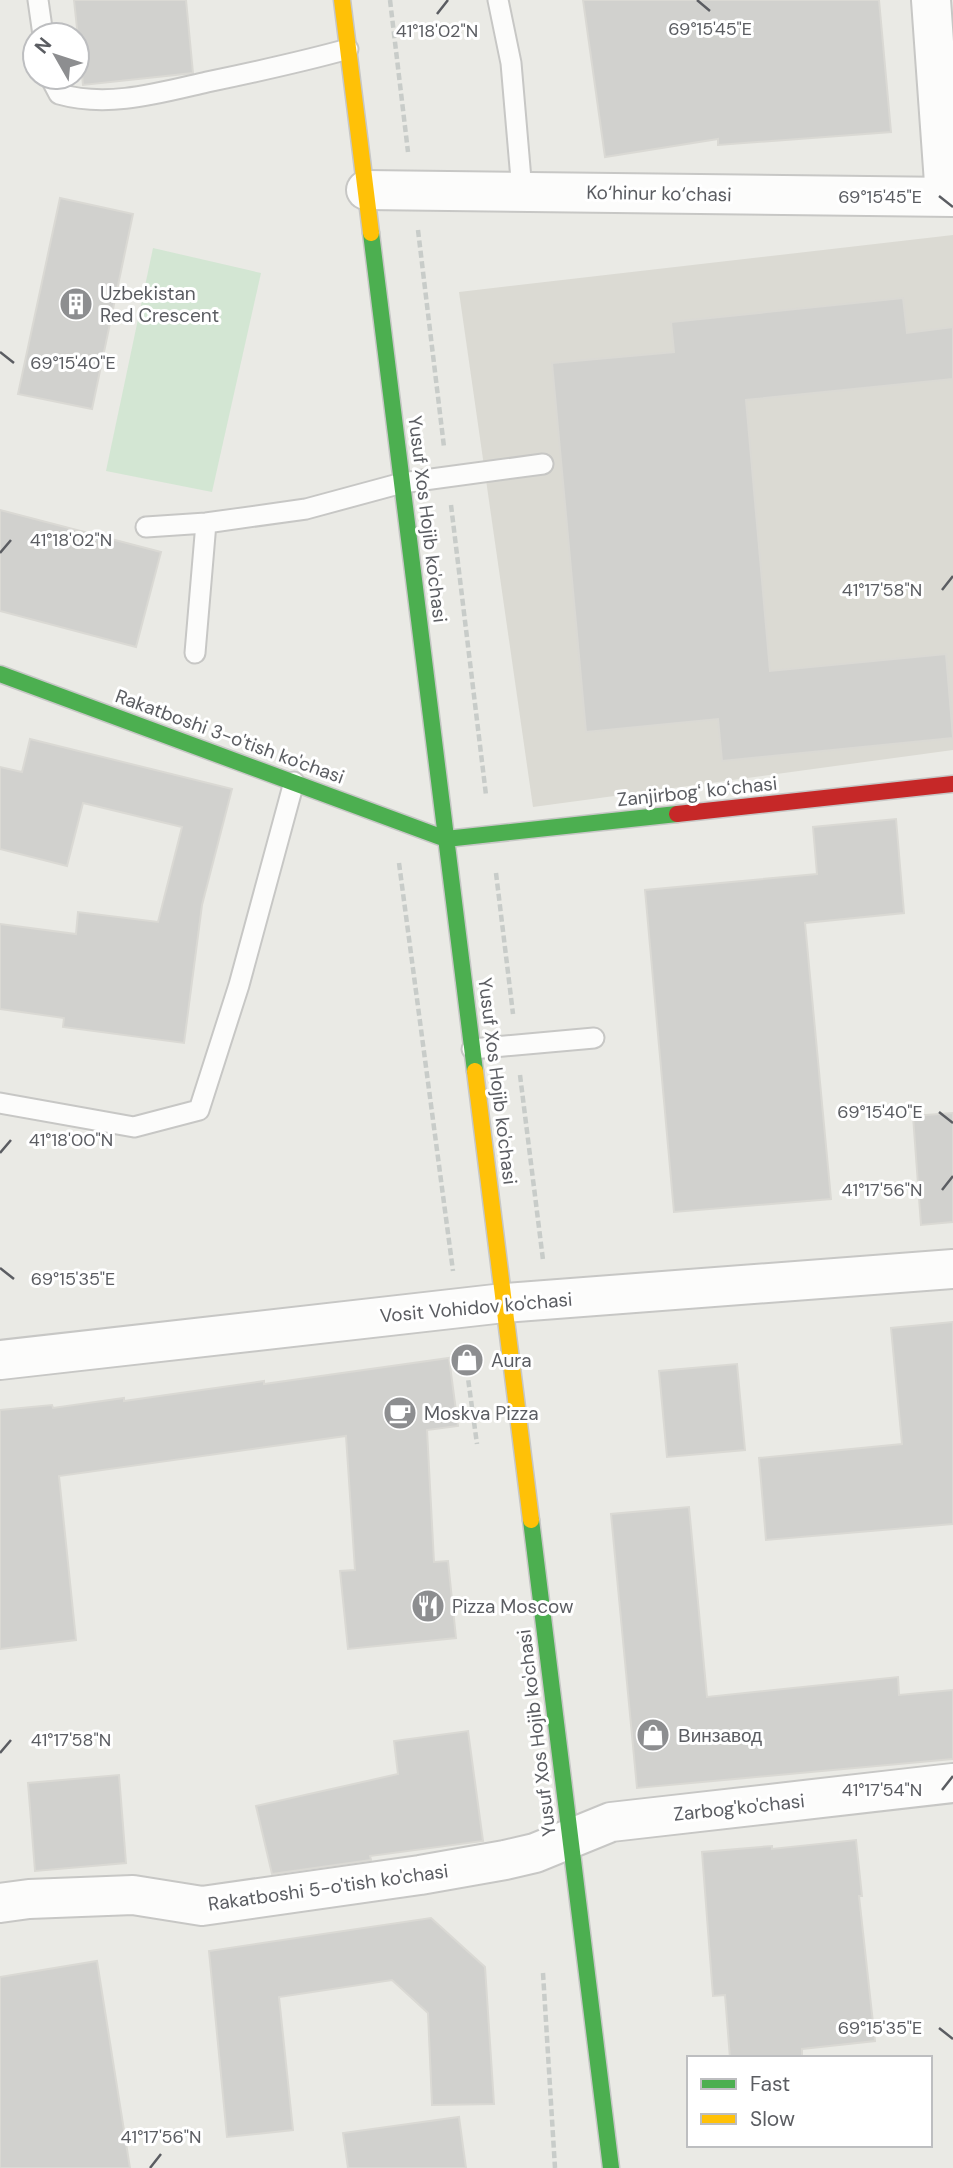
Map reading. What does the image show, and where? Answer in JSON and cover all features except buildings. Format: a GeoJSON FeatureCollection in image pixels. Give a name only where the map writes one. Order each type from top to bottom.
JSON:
{"type":"FeatureCollection","features":[{"type":"Feature","properties":{"kind":"main road","name":"Yusuf Xos Hojib ko'chasi"},"geometry":{"type":"LineString","coordinates":[[342,0],[611,2168]]}},
{"type":"Feature","properties":{"kind":"main road","name":"Rakatboshi 3-o'tish ko'chasi"},"geometry":{"type":"LineString","coordinates":[[0,674],[446,839]]}},
{"type":"Feature","properties":{"kind":"main road","name":"Zanjirbogʻ koʻchasi"},"geometry":{"type":"LineString","coordinates":[[446,839],[953,784]]}},
{"type":"Feature","properties":{"kind":"street"},"geometry":{"type":"LineString","coordinates":[[931,0],[949,197]]}},
{"type":"Feature","properties":{"kind":"street","name":"Ko‘hinur ko‘chasi"},"geometry":{"type":"LineString","coordinates":[[366,190],[949,197]]}},
{"type":"Feature","properties":{"kind":"street","name":"Vosit Vohidov ko'chasi"},"geometry":{"type":"LineString","coordinates":[[0,1360],[458,1307],[953,1269]]}},
{"type":"Feature","properties":{"kind":"street","name":"Zarbog'ko'chasi"},"geometry":{"type":"LineString","coordinates":[[570,1839],[611,1822],[953,1783]]}},
{"type":"Feature","properties":{"kind":"street","name":"Rakatboshi 5-o'tish ko'chasi"},"geometry":{"type":"LineString","coordinates":[[0,1903],[29,1899],[132,1895],[202,1906],[505,1860],[535,1853],[570,1839]]}},
{"type":"Feature","properties":{"kind":"lane"},"geometry":{"type":"LineString","coordinates":[[38,0],[41,21]]}},
{"type":"Feature","properties":{"kind":"lane"},"geometry":{"type":"LineString","coordinates":[[498,0],[511,63],[522,191]]}},
{"type":"Feature","properties":{"kind":"lane"},"geometry":{"type":"LineString","coordinates":[[57,91],[59,94],[78,99],[135,98],[296,64],[348,49]]}},
{"type":"Feature","properties":{"kind":"lane"},"geometry":{"type":"LineString","coordinates":[[146,527],[205,523],[306,509],[402,483],[543,464]]}},
{"type":"Feature","properties":{"kind":"lane"},"geometry":{"type":"LineString","coordinates":[[195,653],[205,523]]}},
{"type":"Feature","properties":{"kind":"lane"},"geometry":{"type":"LineString","coordinates":[[0,1103],[134,1127],[199,1110],[239,985],[294,782]]}},
{"type":"Feature","properties":{"kind":"lane"},"geometry":{"type":"LineString","coordinates":[[472,1049],[594,1038]]}},
{"type":"Feature","properties":{"kind":"path"},"geometry":{"type":"LineString","coordinates":[[390,0],[547,1300]]}},
{"type":"Feature","properties":{"kind":"path"},"geometry":{"type":"LineString","coordinates":[[393,819],[479,1457]]}},
{"type":"Feature","properties":{"kind":"path"},"geometry":{"type":"LineString","coordinates":[[542,1962],[555,2168]]}},
{"type":"Feature","properties":{"kind":"shaded area"},"geometry":{"type":"Polygon","coordinates":[[[953,235],[953,750],[533,807],[459,292],[953,235]]]}},
{"type":"Feature","properties":{"kind":"green space"},"geometry":{"type":"Polygon","coordinates":[[[153,248],[261,273],[212,492],[106,471],[153,248]]]}},
{"type":"Feature","properties":{"kind":"traffic: fast"},"geometry":{"type":"LineString","coordinates":[[371,233],[475,1071]]}},
{"type":"Feature","properties":{"kind":"traffic: fast"},"geometry":{"type":"LineString","coordinates":[[0,674],[446,839],[677,814]]}},
{"type":"Feature","properties":{"kind":"traffic: fast"},"geometry":{"type":"LineString","coordinates":[[531,1520],[611,2168]]}},
{"type":"Feature","properties":{"kind":"traffic: slow"},"geometry":{"type":"LineString","coordinates":[[342,0],[371,233]]}},
{"type":"Feature","properties":{"kind":"traffic: slow"},"geometry":{"type":"LineString","coordinates":[[475,1071],[531,1520]]}},
{"type":"Feature","properties":{"kind":"traffic: jam"},"geometry":{"type":"LineString","coordinates":[[677,814],[953,784]]}},
{"type":"Feature","properties":{"kind":"place","name":"Uzbekistan Red Crescent"},"geometry":{"type":"Point","coordinates":[76,304]}},
{"type":"Feature","properties":{"kind":"place","name":"Aura"},"geometry":{"type":"Point","coordinates":[467,1360]}},
{"type":"Feature","properties":{"kind":"place","name":"Moskva Pizza"},"geometry":{"type":"Point","coordinates":[400,1413]}},
{"type":"Feature","properties":{"kind":"place","name":"Pizza Moscow"},"geometry":{"type":"Point","coordinates":[428,1606]}},
{"type":"Feature","properties":{"kind":"place","name":"Винзавод"},"geometry":{"type":"Point","coordinates":[653,1735]}}]}
